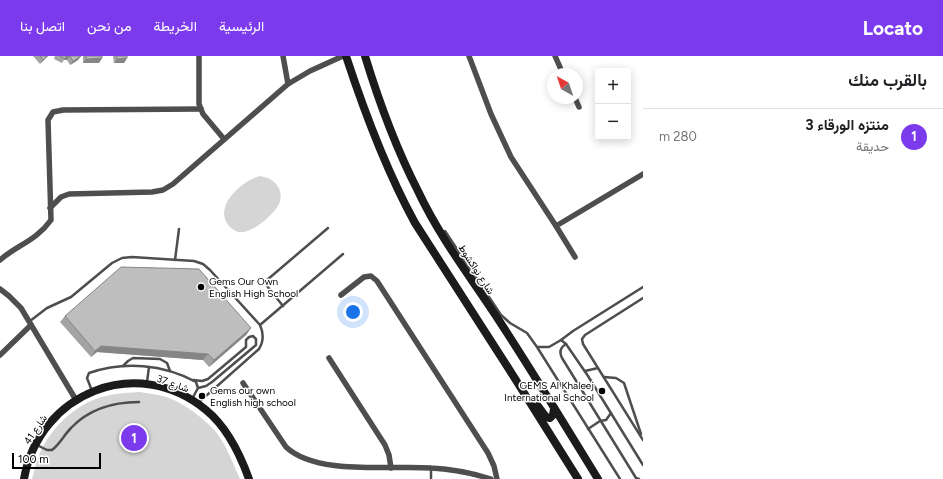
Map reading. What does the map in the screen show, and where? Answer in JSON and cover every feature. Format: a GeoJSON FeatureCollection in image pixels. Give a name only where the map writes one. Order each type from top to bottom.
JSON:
{"type":"FeatureCollection","features":[{"type":"Feature","properties":{"kind":"street"},"geometry":{"type":"LineString","coordinates":[[199,56],[198,97],[201,109],[224,139]]}},
{"type":"Feature","properties":{"kind":"street"},"geometry":{"type":"LineString","coordinates":[[283,56],[288,84]]}},
{"type":"Feature","properties":{"kind":"street"},"geometry":{"type":"LineString","coordinates":[[50,208],[61,197],[69,194],[152,192],[163,190],[173,184],[288,84],[310,71],[345,56],[370,125],[402,199],[415,223],[578,479]]}},
{"type":"Feature","properties":{"kind":"street","name":"شارع نواكشوط"},"geometry":{"type":"LineString","coordinates":[[365,56],[398,148],[418,192],[455,254],[522,356],[598,479]]}},
{"type":"Feature","properties":{"kind":"street"},"geometry":{"type":"LineString","coordinates":[[469,56],[491,114],[510,157],[575,257]]}},
{"type":"Feature","properties":{"kind":"street"},"geometry":{"type":"LineString","coordinates":[[555,56],[560,68]]}},
{"type":"Feature","properties":{"kind":"street"},"geometry":{"type":"LineString","coordinates":[[0,260],[28,242],[48,225],[51,220],[48,120],[53,112],[63,110],[201,109]]}},
{"type":"Feature","properties":{"kind":"street"},"geometry":{"type":"LineString","coordinates":[[556,226],[643,174]]}},
{"type":"Feature","properties":{"kind":"street"},"geometry":{"type":"LineString","coordinates":[[341,295],[364,277],[371,276],[377,281],[488,453],[494,466],[497,479]]}},
{"type":"Feature","properties":{"kind":"street"},"geometry":{"type":"LineString","coordinates":[[0,289],[17,304],[76,400]]}},
{"type":"Feature","properties":{"kind":"street"},"geometry":{"type":"LineString","coordinates":[[0,354],[30,323]]}},
{"type":"Feature","properties":{"kind":"street"},"geometry":{"type":"LineString","coordinates":[[329,358],[385,445],[389,455],[391,468]]}},
{"type":"Feature","properties":{"kind":"street"},"geometry":{"type":"LineString","coordinates":[[507,366],[515,373],[546,417],[550,418],[553,415],[554,409]]}},
{"type":"Feature","properties":{"kind":"street"},"geometry":{"type":"LineString","coordinates":[[243,383],[281,439],[293,453],[301,457],[336,465],[354,467],[431,468],[464,472],[491,479]]}},
{"type":"Feature","properties":{"kind":"street","name":"شارع 37"},"geometry":{"type":"LineString","coordinates":[[76,400],[92,392],[120,385],[147,385],[166,389],[195,402],[223,428],[239,456],[249,479]]}},
{"type":"Feature","properties":{"kind":"street","name":"شارع 41"},"geometry":{"type":"LineString","coordinates":[[24,479],[27,462],[35,444],[57,415],[76,400]]}},
{"type":"Feature","properties":{"kind":"lane"},"geometry":{"type":"LineString","coordinates":[[428,210],[435,216],[501,315],[510,323],[527,333],[537,347],[620,479]]}},
{"type":"Feature","properties":{"kind":"lane"},"geometry":{"type":"LineString","coordinates":[[175,260],[179,228]]}},
{"type":"Feature","properties":{"kind":"lane"},"geometry":{"type":"LineString","coordinates":[[283,306],[267,286],[268,280],[328,228]]}},
{"type":"Feature","properties":{"kind":"lane"},"geometry":{"type":"LineString","coordinates":[[260,325],[343,254]]}},
{"type":"Feature","properties":{"kind":"lane"},"geometry":{"type":"LineString","coordinates":[[30,323],[48,308],[72,297],[117,260],[127,257],[198,262],[206,266],[260,325],[263,335],[262,344],[259,349],[195,402]]}},
{"type":"Feature","properties":{"kind":"lane"},"geometry":{"type":"LineString","coordinates":[[537,347],[549,347],[643,287]]}},
{"type":"Feature","properties":{"kind":"lane"},"geometry":{"type":"LineString","coordinates":[[642,439],[582,342],[583,337],[643,298]]}},
{"type":"Feature","properties":{"kind":"lane"},"geometry":{"type":"LineString","coordinates":[[92,392],[87,378],[89,373],[123,366],[149,367],[171,371],[194,380],[202,381],[210,377],[246,347],[246,340],[249,337],[253,336],[256,339],[256,345],[212,382],[206,386],[198,388]]}},
{"type":"Feature","properties":{"kind":"lane"},"geometry":{"type":"LineString","coordinates":[[561,340],[566,344],[585,372],[643,465]]}},
{"type":"Feature","properties":{"kind":"lane"},"geometry":{"type":"LineString","coordinates":[[566,344],[561,349],[560,356],[636,478],[641,479]]}},
{"type":"Feature","properties":{"kind":"lane"},"geometry":{"type":"LineString","coordinates":[[123,366],[133,358],[160,359],[167,363],[171,371]]}},
{"type":"Feature","properties":{"kind":"lane"},"geometry":{"type":"LineString","coordinates":[[147,385],[149,367]]}},
{"type":"Feature","properties":{"kind":"lane"},"geometry":{"type":"LineString","coordinates":[[585,372],[598,368]]}},
{"type":"Feature","properties":{"kind":"lane"},"geometry":{"type":"LineString","coordinates":[[604,377],[616,378],[624,383],[642,439]]}},
{"type":"Feature","properties":{"kind":"lane"},"geometry":{"type":"LineString","coordinates":[[194,380],[198,388],[195,402]]}},
{"type":"Feature","properties":{"kind":"lane"},"geometry":{"type":"LineString","coordinates":[[35,444],[47,450],[52,450],[72,427],[92,412],[115,404],[139,402]]}},
{"type":"Feature","properties":{"kind":"lane"},"geometry":{"type":"LineString","coordinates":[[588,429],[600,421],[606,420],[611,412]]}},
{"type":"Feature","properties":{"kind":"lane"},"geometry":{"type":"LineString","coordinates":[[431,468],[431,479]]}},
{"type":"Feature","properties":{"kind":"shaded area"},"geometry":{"type":"Polygon","coordinates":[[[260,176],[270,179],[277,185],[281,194],[279,204],[261,223],[249,230],[238,232],[228,225],[225,219],[224,212],[226,205],[234,192],[247,182],[260,176]]]}},
{"type":"Feature","properties":{"kind":"shaded area"},"geometry":{"type":"Polygon","coordinates":[[[139,392],[163,396],[177,401],[205,421],[216,432],[223,443],[230,455],[240,479],[32,479],[43,446],[55,429],[70,414],[87,403],[101,397],[139,392]]]}},
{"type":"Feature","properties":{"kind":"building"},"geometry":{"type":"Polygon","coordinates":[[[40,56],[47,56],[43,60],[40,56]]]}},
{"type":"Feature","properties":{"kind":"building"},"geometry":{"type":"Polygon","coordinates":[[[70,56],[81,56],[73,61],[70,56]]]}},
{"type":"Feature","properties":{"kind":"building"},"geometry":{"type":"Polygon","coordinates":[[[86,56],[102,56],[102,58],[86,59],[86,56]]]}},
{"type":"Feature","properties":{"kind":"building"},"geometry":{"type":"Polygon","coordinates":[[[117,56],[127,56],[127,58],[117,59],[117,56]]]}},
{"type":"Feature","properties":{"kind":"building"},"geometry":{"type":"Polygon","coordinates":[[[121,267],[199,269],[251,328],[214,360],[208,354],[101,346],[95,351],[65,316],[121,267]]]}},
{"type":"Feature","properties":{"kind":"place","name":"Gems Our Own English High School"},"geometry":{"type":"Point","coordinates":[201,287]}},
{"type":"Feature","properties":{"kind":"place","name":"GEMS Al Khaleej International School"},"geometry":{"type":"Point","coordinates":[602,391]}},
{"type":"Feature","properties":{"kind":"place","name":"Gems our own English high school"},"geometry":{"type":"Point","coordinates":[202,396]}},
{"type":"Feature","properties":{"kind":"place","name":"منتزه الورقاء 3"},"geometry":{"type":"Point","coordinates":[134,438]}}]}
